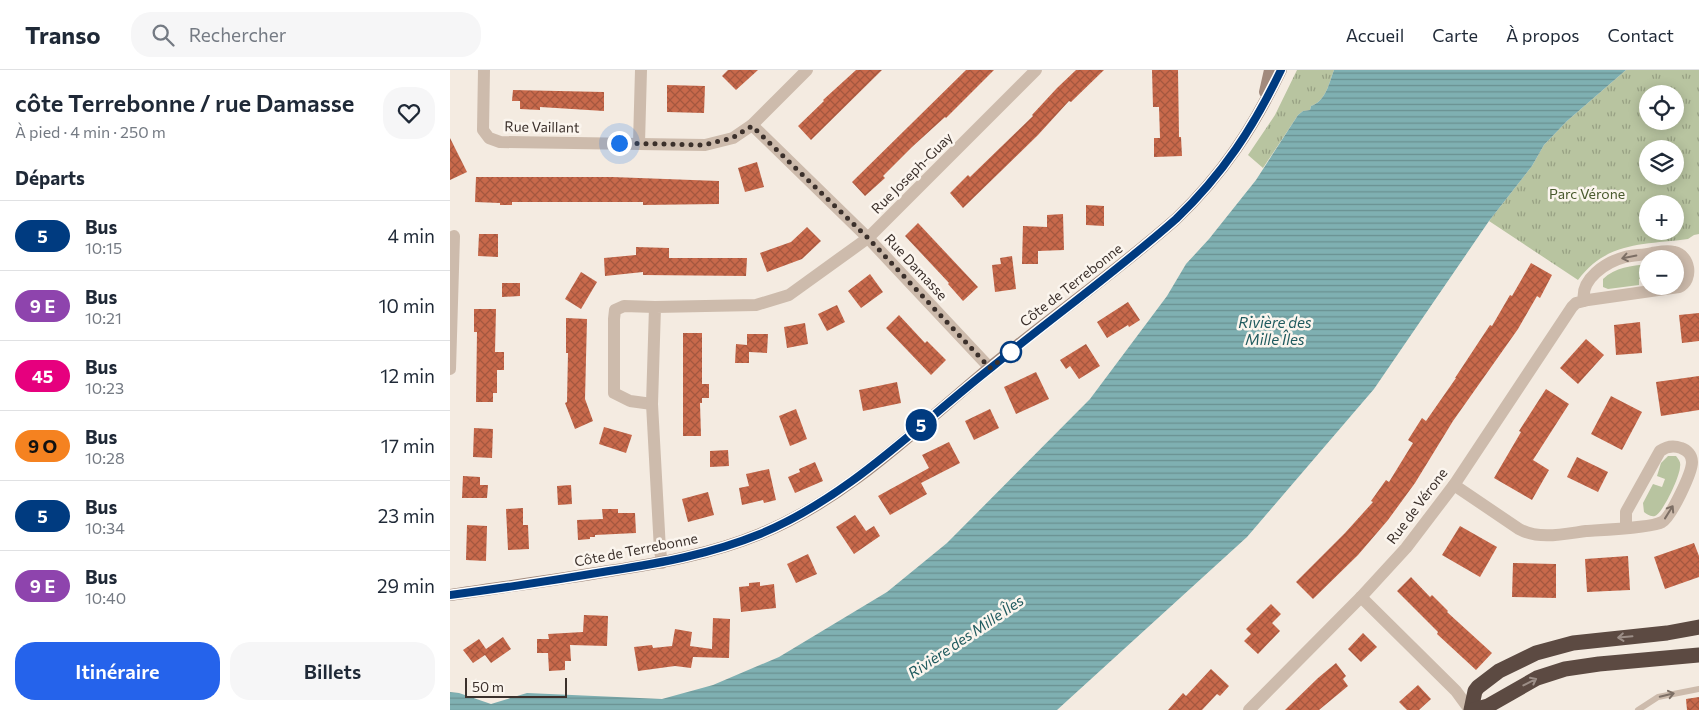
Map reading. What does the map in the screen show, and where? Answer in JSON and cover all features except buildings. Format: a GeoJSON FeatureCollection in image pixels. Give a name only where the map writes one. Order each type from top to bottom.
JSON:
{"type":"FeatureCollection","features":[{"type":"Feature","properties":{"kind":"highway"},"geometry":{"type":"LineString","coordinates":[[1699,626],[1668,633],[1573,643],[1536,653],[1499,671],[1478,687],[1475,691],[1471,710],[1488,706],[1537,678],[1565,669],[1584,665],[1699,655]]}},
{"type":"Feature","properties":{"kind":"main road","name":"Côte de Terrebonne"},"geometry":{"type":"LineString","coordinates":[[1262,106],[1270,70]]}},
{"type":"Feature","properties":{"kind":"main road","name":"Côte de Terrebonne"},"geometry":{"type":"LineString","coordinates":[[450,595],[662,563],[733,544],[776,527],[817,506],[864,473],[990,368],[1176,219],[1229,162],[1244,140],[1281,70]]}},
{"type":"Feature","properties":{"kind":"street","name":"Rue Vaillant"},"geometry":{"type":"LineString","coordinates":[[484,70],[483,130],[489,138],[500,142],[704,145],[732,138],[752,126],[807,70]]}},
{"type":"Feature","properties":{"kind":"street"},"geometry":{"type":"LineString","coordinates":[[639,143],[641,70]]}},
{"type":"Feature","properties":{"kind":"street","name":"Rue Joseph-Guay"},"geometry":{"type":"LineString","coordinates":[[652,404],[630,401],[614,393],[615,310],[624,306],[756,305],[789,296],[868,238],[1036,70]]}},
{"type":"Feature","properties":{"kind":"street","name":"Rue Damasse"},"geometry":{"type":"LineString","coordinates":[[752,126],[868,238],[990,368]]}},
{"type":"Feature","properties":{"kind":"street"},"geometry":{"type":"LineString","coordinates":[[450,369],[454,236]]}},
{"type":"Feature","properties":{"kind":"street"},"geometry":{"type":"LineString","coordinates":[[1669,251],[1680,254],[1686,261],[1688,278],[1679,287],[1584,301],[1585,286],[1592,276],[1611,262],[1669,251]]}},
{"type":"Feature","properties":{"kind":"street","name":"Rue de Vérone"},"geometry":{"type":"LineString","coordinates":[[1249,710],[1361,597],[1406,548],[1454,486],[1568,312],[1576,303],[1584,301]]}},
{"type":"Feature","properties":{"kind":"street"},"geometry":{"type":"LineString","coordinates":[[655,307],[652,404],[662,563]]}},
{"type":"Feature","properties":{"kind":"street"},"geometry":{"type":"LineString","coordinates":[[1454,486],[1519,529],[1530,534],[1545,535],[1626,527],[1659,523],[1667,517],[1685,484],[1691,467],[1692,457],[1687,450],[1673,446],[1660,450],[1626,512],[1626,527]]}},
{"type":"Feature","properties":{"kind":"street"},"geometry":{"type":"LineString","coordinates":[[1361,597],[1456,691],[1471,710]]}},
{"type":"Feature","properties":{"kind":"lane"},"geometry":{"type":"LineString","coordinates":[[1638,710],[1658,697],[1699,689]]}},
{"type":"Feature","properties":{"kind":"green space"},"geometry":{"type":"Polygon","coordinates":[[[1297,70],[1334,70],[1324,96],[1311,106],[1310,110],[1303,111],[1298,115],[1263,168],[1248,155],[1275,115],[1297,70]]]}},
{"type":"Feature","properties":{"kind":"green space","name":"Parc Vérone"},"geometry":{"type":"Polygon","coordinates":[[[1626,70],[1699,70],[1699,234],[1684,239],[1684,195],[1639,195],[1639,240],[1679,240],[1642,244],[1614,251],[1589,267],[1578,280],[1489,221],[1532,166],[1544,145],[1567,121],[1626,70]]]}},
{"type":"Feature","properties":{"kind":"green space"},"geometry":{"type":"Polygon","coordinates":[[[1639,265],[1639,285],[1608,289],[1603,287],[1603,279],[1613,272],[1639,265]]]}},
{"type":"Feature","properties":{"kind":"green space"},"geometry":{"type":"Polygon","coordinates":[[[1668,456],[1676,456],[1680,461],[1679,472],[1662,508],[1655,516],[1650,516],[1644,512],[1643,503],[1653,484],[1662,487],[1665,479],[1657,476],[1661,463],[1668,456]]]}},
{"type":"Feature","properties":{"kind":"water","name":"Rivière des Mille Îles"},"geometry":{"type":"Polygon","coordinates":[[[1334,70],[1626,70],[1567,121],[1544,145],[1532,166],[1489,221],[1374,389],[1247,537],[1057,710],[450,710],[450,692],[459,693],[491,704],[527,693],[662,699],[713,685],[779,657],[887,592],[947,543],[1090,399],[1167,296],[1186,264],[1209,239],[1256,180],[1298,115],[1303,111],[1310,110],[1311,106],[1324,96],[1334,70]]]}},
{"type":"Feature","properties":{"kind":"bus line","name":"5"},"geometry":{"type":"LineString","coordinates":[[450,595],[564,579],[680,559],[724,547],[759,534],[817,506],[864,473],[990,368],[1176,219],[1229,162],[1244,140],[1281,70]]}},
{"type":"Feature","properties":{"kind":"route"},"geometry":{"type":"LineString","coordinates":[[619,143],[704,145],[732,138],[752,126],[868,238],[990,368],[1011,352]]}}]}
